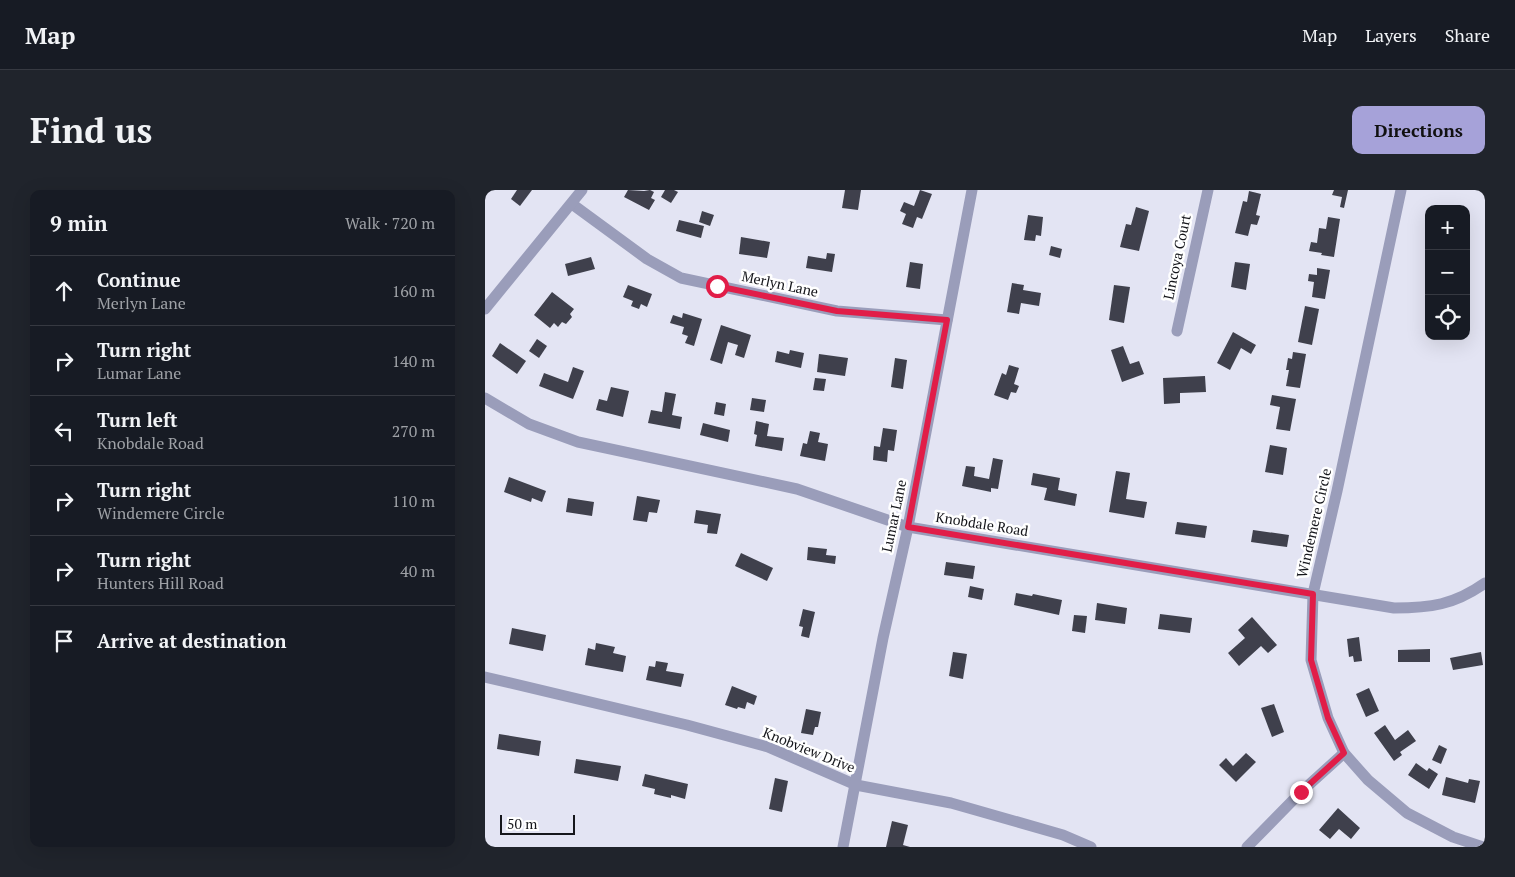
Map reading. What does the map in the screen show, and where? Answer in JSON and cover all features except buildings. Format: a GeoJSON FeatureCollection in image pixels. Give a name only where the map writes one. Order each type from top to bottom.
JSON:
{"type":"FeatureCollection","features":[{"type":"Feature","properties":{"kind":"street"},"geometry":{"type":"LineString","coordinates":[[485,309],[583,190]]}},
{"type":"Feature","properties":{"kind":"street","name":"Lumar Lane"},"geometry":{"type":"LineString","coordinates":[[843,847],[883,638],[908,527],[972,190]]}},
{"type":"Feature","properties":{"kind":"street","name":"Lincoya Court"},"geometry":{"type":"LineString","coordinates":[[1177,331],[1208,190]]}},
{"type":"Feature","properties":{"kind":"street","name":"Windemere Circle"},"geometry":{"type":"LineString","coordinates":[[1401,190],[1339,482],[1313,594],[1311,660],[1328,718],[1344,753],[1368,780],[1407,813],[1453,837],[1483,847]]}},
{"type":"Feature","properties":{"kind":"street","name":"Merlyn Lane"},"geometry":{"type":"LineString","coordinates":[[572,204],[647,259],[681,278],[837,311],[947,320]]}},
{"type":"Feature","properties":{"kind":"street","name":"Knobdale Road"},"geometry":{"type":"LineString","coordinates":[[485,398],[529,424],[578,442],[797,489],[908,527],[1393,608],[1420,608],[1447,604],[1476,590],[1485,583]]}},
{"type":"Feature","properties":{"kind":"street","name":"Knobview Drive"},"geometry":{"type":"LineString","coordinates":[[485,677],[687,725],[768,747],[856,785],[960,806],[1063,835],[1091,847]]}},
{"type":"Feature","properties":{"kind":"street"},"geometry":{"type":"LineString","coordinates":[[1247,847],[1301,792],[1344,753]]}},
{"type":"Feature","properties":{"kind":"route"},"geometry":{"type":"LineString","coordinates":[[717,286],[837,311],[947,320],[908,527],[1313,594],[1311,660],[1328,718],[1344,753],[1301,792]]}}]}
